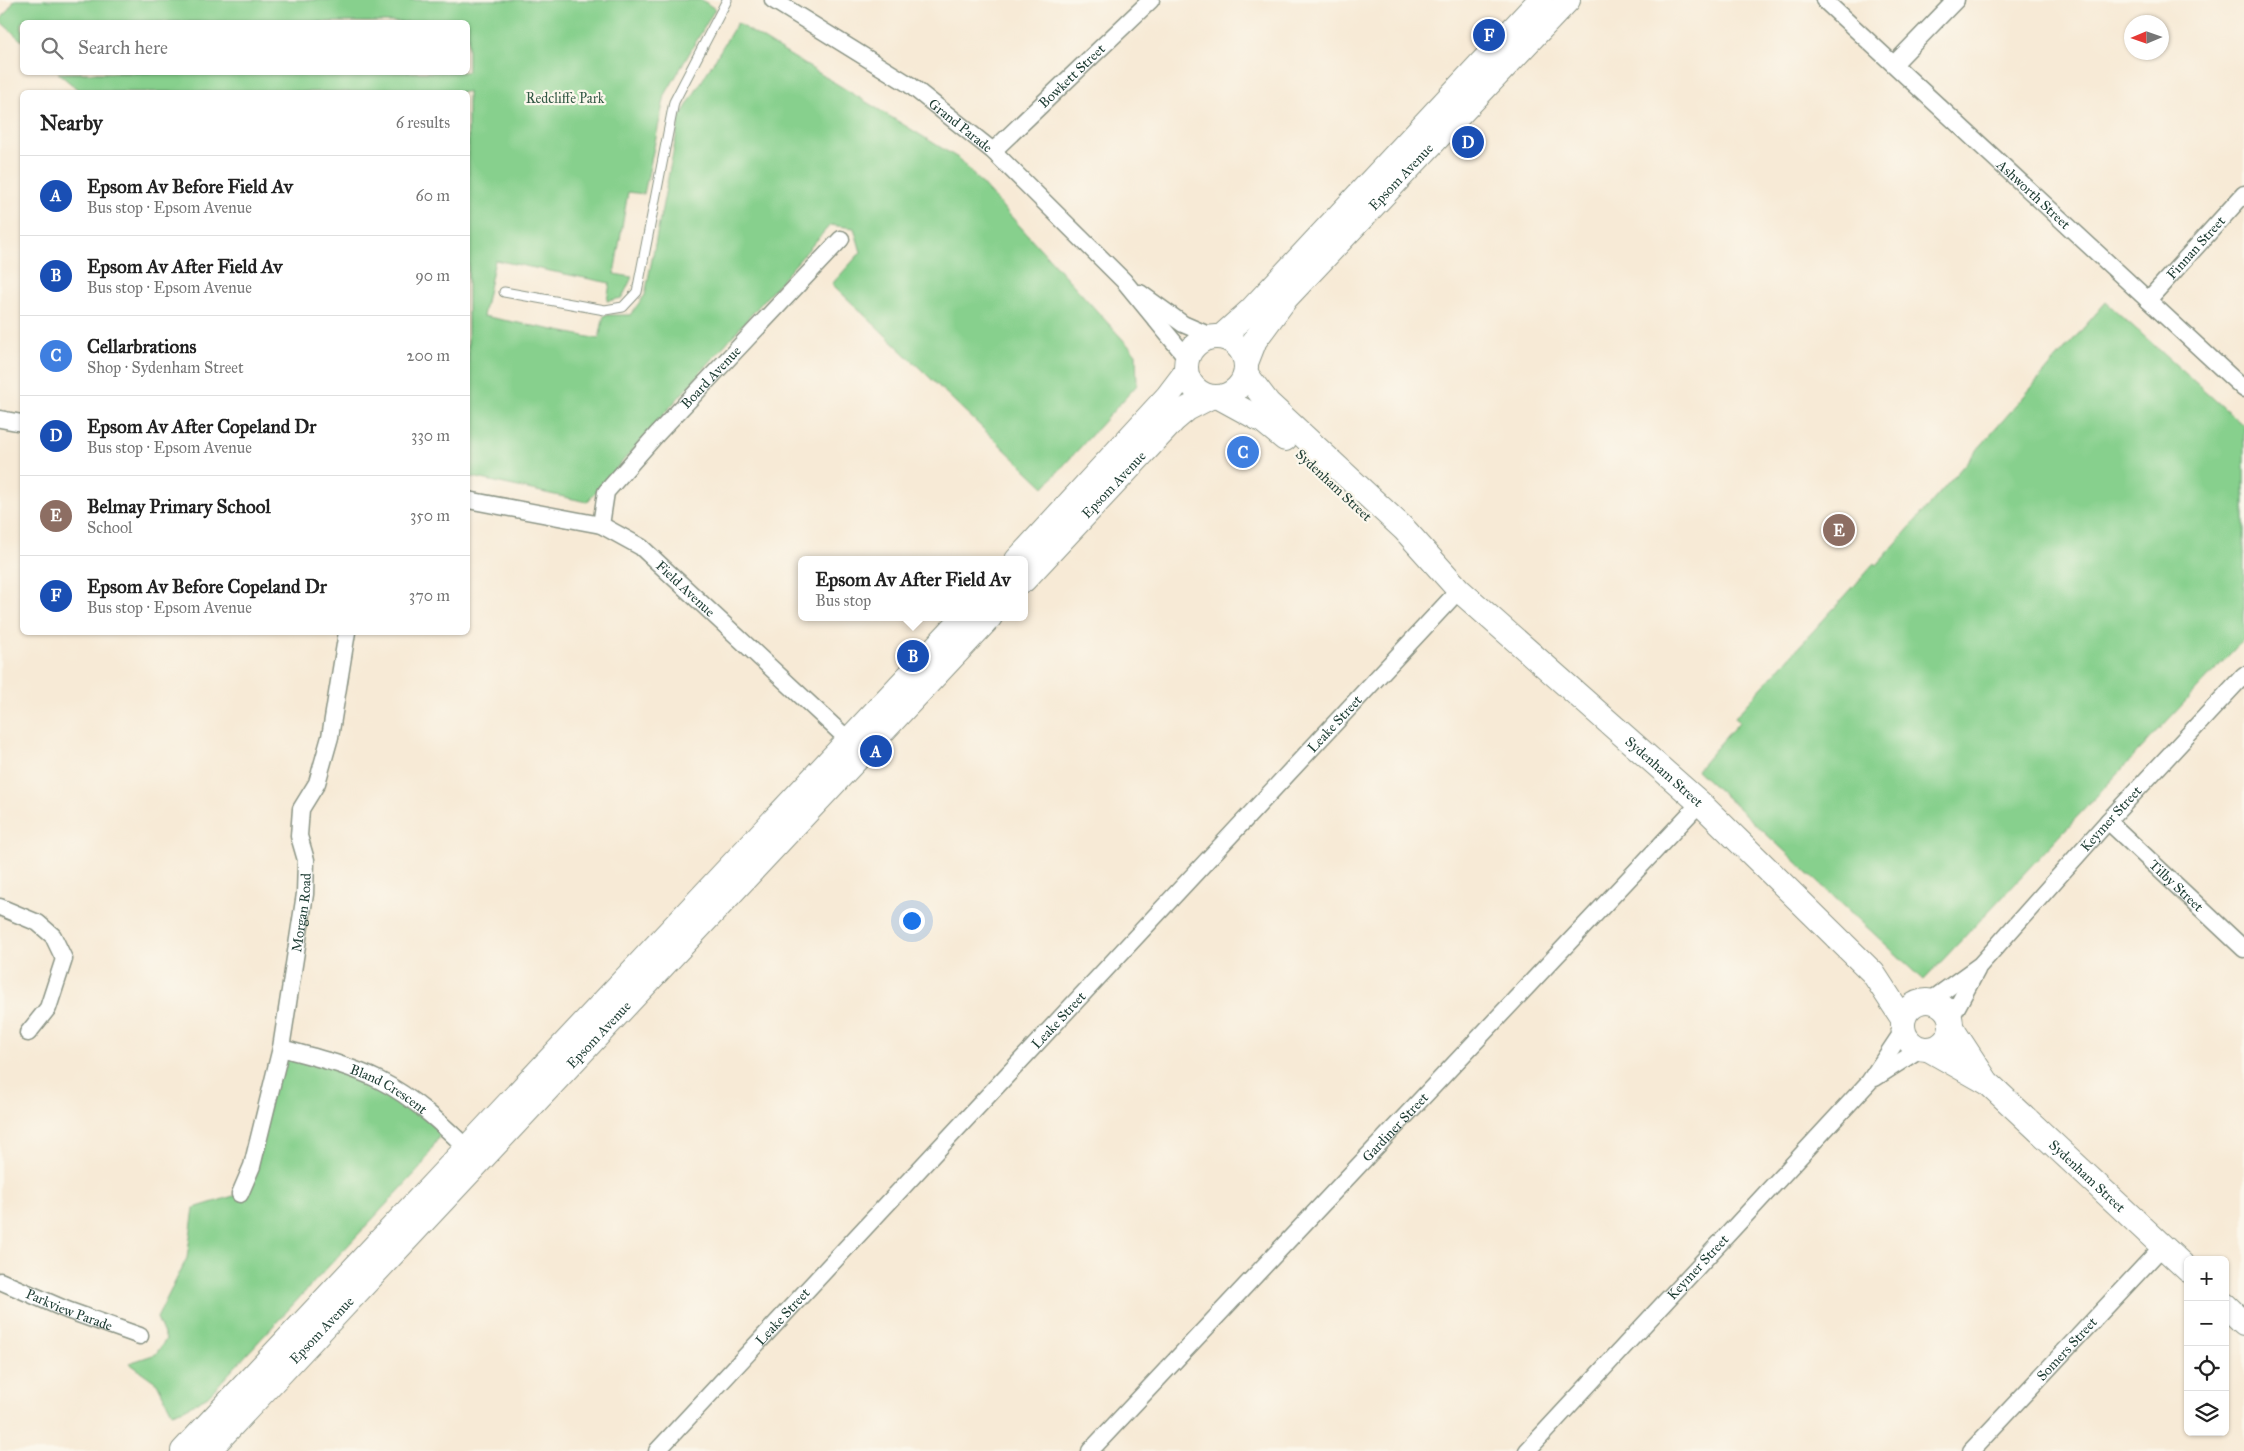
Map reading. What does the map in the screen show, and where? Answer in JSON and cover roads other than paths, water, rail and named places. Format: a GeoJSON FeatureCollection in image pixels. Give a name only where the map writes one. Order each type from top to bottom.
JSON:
{"type":"FeatureCollection","features":[{"type":"Feature","properties":{"kind":"street","name":"Grand Parade"},"geometry":{"type":"LineString","coordinates":[[773,0],[910,85],[993,151],[1124,281],[1183,324],[1217,337]]}},
{"type":"Feature","properties":{"kind":"street","name":"Bowkett Street"},"geometry":{"type":"LineString","coordinates":[[993,151],[1151,0]]}},
{"type":"Feature","properties":{"kind":"street","name":"Epsom Avenue"},"geometry":{"type":"LineString","coordinates":[[1217,337],[1250,310],[1540,0]]}},
{"type":"Feature","properties":{"kind":"street","name":"Epsom Avenue"},"geometry":{"type":"LineString","coordinates":[[1246,368],[1255,340],[1286,298],[1568,0]]}},
{"type":"Feature","properties":{"kind":"street","name":"Ashworth Street"},"geometry":{"type":"LineString","coordinates":[[1824,0],[2244,390]]}},
{"type":"Feature","properties":{"kind":"street"},"geometry":{"type":"LineString","coordinates":[[1894,64],[1956,0]]}},
{"type":"Feature","properties":{"kind":"street","name":"Finnan Street"},"geometry":{"type":"LineString","coordinates":[[2148,300],[2244,194]]}},
{"type":"Feature","properties":{"kind":"street","name":"Board Avenue"},"geometry":{"type":"LineString","coordinates":[[601,526],[606,492],[657,434],[841,239]]}},
{"type":"Feature","properties":{"kind":"street","name":"Grand Parade"},"geometry":{"type":"LineString","coordinates":[[1124,281],[1186,365]]}},
{"type":"Feature","properties":{"kind":"street"},"geometry":{"type":"LineString","coordinates":[[1217,337],[1235,344],[1244,356],[1246,368],[1237,390],[1215,397],[1194,388],[1186,365],[1200,341],[1217,337]]}},
{"type":"Feature","properties":{"kind":"street","name":"Epsom Avenue"},"geometry":{"type":"LineString","coordinates":[[1021,556],[1167,397],[1186,365]]}},
{"type":"Feature","properties":{"kind":"street","name":"Sydenham Street"},"geometry":{"type":"LineString","coordinates":[[1246,368],[1268,403],[1405,530],[1452,584]]}},
{"type":"Feature","properties":{"kind":"street","name":"Epsom Avenue"},"geometry":{"type":"LineString","coordinates":[[1028,576],[1174,420],[1187,409],[1215,397]]}},
{"type":"Feature","properties":{"kind":"street","name":"Sydenham Street"},"geometry":{"type":"LineString","coordinates":[[1215,397],[1273,427],[1394,541],[1452,584],[1700,803],[1873,974],[1903,1025]]}},
{"type":"Feature","properties":{"kind":"street"},"geometry":{"type":"LineString","coordinates":[[0,419],[20,423]]}},
{"type":"Feature","properties":{"kind":"street","name":"Field Avenue"},"geometry":{"type":"LineString","coordinates":[[470,500],[601,526],[641,547],[856,747]]}},
{"type":"Feature","properties":{"kind":"street","name":"Leake Street"},"geometry":{"type":"LineString","coordinates":[[657,1451],[1452,584]]}},
{"type":"Feature","properties":{"kind":"street","name":"Epsom Avenue"},"geometry":{"type":"LineString","coordinates":[[856,747],[961,621]]}},
{"type":"Feature","properties":{"kind":"street","name":"Epsom Avenue"},"geometry":{"type":"LineString","coordinates":[[208,1451],[474,1155],[856,747],[986,621]]}},
{"type":"Feature","properties":{"kind":"street","name":"Morgan Road"},"geometry":{"type":"LineString","coordinates":[[240,1194],[252,1166],[281,1048],[305,894],[306,860],[299,836],[301,809],[317,783],[330,737],[347,635]]}},
{"type":"Feature","properties":{"kind":"street","name":"Keymer Street"},"geometry":{"type":"LineString","coordinates":[[1951,1022],[1980,965],[2108,821],[2244,675]]}},
{"type":"Feature","properties":{"kind":"street","name":"Gardiner Street"},"geometry":{"type":"LineString","coordinates":[[1090,1451],[1700,803]]}},
{"type":"Feature","properties":{"kind":"street","name":"Tilby Street"},"geometry":{"type":"LineString","coordinates":[[2108,821],[2244,949]]}},
{"type":"Feature","properties":{"kind":"street"},"geometry":{"type":"LineString","coordinates":[[0,908],[38,923],[52,936],[64,959],[48,1008],[28,1033]]}},
{"type":"Feature","properties":{"kind":"street","name":"Keymer Street"},"geometry":{"type":"LineString","coordinates":[[1925,1001],[1980,965]]}},
{"type":"Feature","properties":{"kind":"street","name":"Sydenham Street"},"geometry":{"type":"LineString","coordinates":[[1873,974],[1925,1001]]}},
{"type":"Feature","properties":{"kind":"street"},"geometry":{"type":"LineString","coordinates":[[1925,1001],[1942,1006],[1951,1022],[1945,1041],[1938,1047],[1924,1049],[1910,1042],[1903,1025],[1910,1007],[1925,1001]]}},
{"type":"Feature","properties":{"kind":"street","name":"Sydenham Street"},"geometry":{"type":"LineString","coordinates":[[1951,1022],[1988,1083]]}},
{"type":"Feature","properties":{"kind":"street","name":"Keymer Street"},"geometry":{"type":"LineString","coordinates":[[1527,1451],[1869,1082],[1903,1025]]}},
{"type":"Feature","properties":{"kind":"street","name":"Bland Crescent"},"geometry":{"type":"LineString","coordinates":[[281,1048],[344,1066],[379,1080],[420,1105],[474,1155]]}},
{"type":"Feature","properties":{"kind":"street","name":"Sydenham Street"},"geometry":{"type":"LineString","coordinates":[[1924,1049],[1988,1083],[2184,1266]]}},
{"type":"Feature","properties":{"kind":"street","name":"Keymer Street"},"geometry":{"type":"LineString","coordinates":[[1869,1082],[1924,1049]]}},
{"type":"Feature","properties":{"kind":"street","name":"Epsom Avenue"},"geometry":{"type":"LineString","coordinates":[[183,1451],[474,1155]]}},
{"type":"Feature","properties":{"kind":"street","name":"Somers Street"},"geometry":{"type":"LineString","coordinates":[[1971,1451],[2163,1246]]}},
{"type":"Feature","properties":{"kind":"street","name":"Parkview Parade"},"geometry":{"type":"LineString","coordinates":[[0,1281],[66,1310],[140,1336]]}},
{"type":"Feature","properties":{"kind":"street"},"geometry":{"type":"LineString","coordinates":[[2229,1309],[2244,1323]]}},
{"type":"Feature","properties":{"kind":"lane"},"geometry":{"type":"LineString","coordinates":[[504,292],[605,310],[623,307],[636,292],[674,102],[727,0]]}},
{"type":"Feature","properties":{"kind":"place","name":"Epsom Av Before Copeland Dr"},"geometry":{"type":"Point","coordinates":[1489,35]}},
{"type":"Feature","properties":{"kind":"place","name":"Epsom Av After Copeland Dr"},"geometry":{"type":"Point","coordinates":[1468,142]}},
{"type":"Feature","properties":{"kind":"place","name":"Cellarbrations"},"geometry":{"type":"Point","coordinates":[1243,452]}},
{"type":"Feature","properties":{"kind":"place","name":"Belmay Primary School"},"geometry":{"type":"Point","coordinates":[1839,530]}},
{"type":"Feature","properties":{"kind":"place","name":"Epsom Av After Field Av"},"geometry":{"type":"Point","coordinates":[913,656]}},
{"type":"Feature","properties":{"kind":"place","name":"Epsom Av Before Field Av"},"geometry":{"type":"Point","coordinates":[876,751]}},
{"type":"Feature","properties":{"kind":"park label","name":"Redcliffe Park"},"geometry":{"type":"Point","coordinates":[565,98]}}]}
